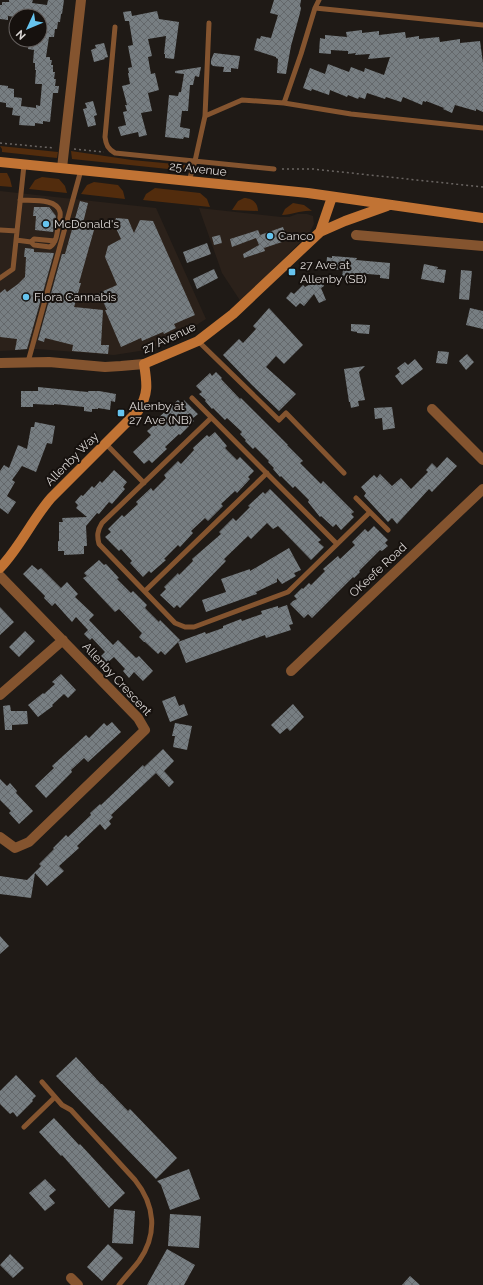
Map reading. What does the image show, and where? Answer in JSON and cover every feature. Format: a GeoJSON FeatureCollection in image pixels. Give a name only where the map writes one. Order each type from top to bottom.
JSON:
{"type":"FeatureCollection","features":[{"type":"Feature","properties":{"kind":"street"},"geometry":{"type":"LineString","coordinates":[[62,168],[81,0]]}},
{"type":"Feature","properties":{"kind":"street","name":"25 Avenue"},"geometry":{"type":"LineString","coordinates":[[0,162],[308,193],[483,218]]}},
{"type":"Feature","properties":{"kind":"street","name":"27 Avenue"},"geometry":{"type":"LineString","coordinates":[[0,363],[28,362],[105,366],[144,364],[198,341],[233,314],[320,232],[332,197]]}},
{"type":"Feature","properties":{"kind":"street"},"geometry":{"type":"LineString","coordinates":[[320,232],[345,220],[389,205]]}},
{"type":"Feature","properties":{"kind":"street"},"geometry":{"type":"LineString","coordinates":[[356,235],[483,246]]}},
{"type":"Feature","properties":{"kind":"street","name":"Allenby Way"},"geometry":{"type":"LineString","coordinates":[[0,568],[8,560],[41,510],[138,411],[146,395],[147,379],[144,364]]}},
{"type":"Feature","properties":{"kind":"street"},"geometry":{"type":"LineString","coordinates":[[432,410],[483,460]]}},
{"type":"Feature","properties":{"kind":"street","name":"OKeefe Road"},"geometry":{"type":"LineString","coordinates":[[291,671],[483,489]]}},
{"type":"Feature","properties":{"kind":"street","name":"Allenby Crescent"},"geometry":{"type":"LineString","coordinates":[[0,576],[138,718],[145,730],[29,842],[15,848],[0,837]]}},
{"type":"Feature","properties":{"kind":"street"},"geometry":{"type":"LineString","coordinates":[[0,695],[62,640]]}},
{"type":"Feature","properties":{"kind":"lane"},"geometry":{"type":"LineString","coordinates":[[284,103],[315,8],[319,0]]}},
{"type":"Feature","properties":{"kind":"lane"},"geometry":{"type":"LineString","coordinates":[[315,8],[483,25]]}},
{"type":"Feature","properties":{"kind":"lane"},"geometry":{"type":"LineString","coordinates":[[189,181],[205,116],[209,23]]}},
{"type":"Feature","properties":{"kind":"lane"},"geometry":{"type":"LineString","coordinates":[[115,27],[105,137],[109,150],[115,153],[274,169]]}},
{"type":"Feature","properties":{"kind":"lane"},"geometry":{"type":"LineString","coordinates":[[205,116],[242,100],[284,103],[351,114],[483,128]]}},
{"type":"Feature","properties":{"kind":"lane"},"geometry":{"type":"LineString","coordinates":[[0,278],[13,269],[24,164]]}},
{"type":"Feature","properties":{"kind":"lane"},"geometry":{"type":"LineString","coordinates":[[28,362],[81,170]]}},
{"type":"Feature","properties":{"kind":"lane"},"geometry":{"type":"LineString","coordinates":[[16,240],[31,242],[34,245],[50,247],[55,241],[60,214],[59,208],[54,203],[20,200]]}},
{"type":"Feature","properties":{"kind":"lane"},"geometry":{"type":"LineString","coordinates":[[0,230],[17,232]]}},
{"type":"Feature","properties":{"kind":"lane"},"geometry":{"type":"LineString","coordinates":[[198,341],[279,420],[286,413],[344,473]]}},
{"type":"Feature","properties":{"kind":"lane"},"geometry":{"type":"LineString","coordinates":[[192,398],[337,544]]}},
{"type":"Feature","properties":{"kind":"lane"},"geometry":{"type":"LineString","coordinates":[[211,418],[102,523],[97,533],[99,544],[175,623],[185,627],[194,627],[288,592],[370,512]]}},
{"type":"Feature","properties":{"kind":"lane"},"geometry":{"type":"LineString","coordinates":[[106,444],[144,483]]}},
{"type":"Feature","properties":{"kind":"lane"},"geometry":{"type":"LineString","coordinates":[[145,592],[267,474]]}},
{"type":"Feature","properties":{"kind":"lane"},"geometry":{"type":"LineString","coordinates":[[356,498],[388,530]]}},
{"type":"Feature","properties":{"kind":"lane"},"geometry":{"type":"LineString","coordinates":[[42,1082],[62,1104],[71,1110],[135,1180],[143,1190],[151,1208],[152,1221],[148,1245],[140,1260],[119,1285]]}},
{"type":"Feature","properties":{"kind":"lane"},"geometry":{"type":"LineString","coordinates":[[24,1127],[55,1097]]}},
{"type":"Feature","properties":{"kind":"path"},"geometry":{"type":"LineString","coordinates":[[274,169],[313,169],[483,187]]}},
{"type":"Feature","properties":{"kind":"shaded area"},"geometry":{"type":"Polygon","coordinates":[[[0,146],[58,152],[57,158],[2,152],[0,146]]]}},
{"type":"Feature","properties":{"kind":"shaded area"},"geometry":{"type":"Polygon","coordinates":[[[71,151],[132,160],[185,165],[187,171],[72,159],[71,151]]]}},
{"type":"Feature","properties":{"kind":"shaded area"},"geometry":{"type":"Polygon","coordinates":[[[0,173],[7,173],[12,187],[0,186],[0,173]]]}},
{"type":"Feature","properties":{"kind":"shaded area"},"geometry":{"type":"Polygon","coordinates":[[[42,177],[59,179],[65,186],[67,193],[29,189],[35,180],[42,177]]]}},
{"type":"Feature","properties":{"kind":"shaded area"},"geometry":{"type":"Polygon","coordinates":[[[94,182],[118,185],[123,191],[125,199],[81,194],[87,185],[94,182]]]}},
{"type":"Feature","properties":{"kind":"shaded area"},"geometry":{"type":"Polygon","coordinates":[[[155,188],[200,193],[207,199],[210,207],[143,200],[146,194],[155,188]]]}},
{"type":"Feature","properties":{"kind":"shaded area"},"geometry":{"type":"Polygon","coordinates":[[[0,191],[156,208],[206,319],[177,337],[146,350],[114,355],[37,349],[0,351],[0,191]]]}},
{"type":"Feature","properties":{"kind":"shaded area"},"geometry":{"type":"Polygon","coordinates":[[[244,198],[250,199],[254,202],[258,211],[232,210],[238,201],[244,198]]]}},
{"type":"Feature","properties":{"kind":"shaded area"},"geometry":{"type":"Polygon","coordinates":[[[293,203],[304,205],[312,211],[282,215],[285,209],[293,203]]]}},
{"type":"Feature","properties":{"kind":"shaded area"},"geometry":{"type":"Polygon","coordinates":[[[199,208],[281,217],[307,214],[313,216],[314,224],[310,232],[241,302],[222,273],[199,208]]]}},
{"type":"Feature","properties":{"kind":"building"},"geometry":{"type":"Polygon","coordinates":[[[9,0],[33,0],[32,3],[47,5],[48,0],[64,0],[60,22],[58,22],[57,29],[55,29],[54,37],[49,37],[48,44],[48,8],[8,8],[8,20],[0,19],[0,5],[2,5],[2,2],[9,2],[9,0]]]}},
{"type":"Feature","properties":{"kind":"building"},"geometry":{"type":"Polygon","coordinates":[[[274,0],[301,0],[300,13],[291,46],[286,74],[277,73],[278,59],[276,57],[254,50],[257,38],[260,39],[261,36],[271,38],[278,15],[270,13],[274,0]]]}},
{"type":"Feature","properties":{"kind":"building"},"geometry":{"type":"Polygon","coordinates":[[[131,11],[132,16],[157,11],[159,19],[179,22],[174,59],[165,58],[166,36],[148,39],[152,56],[148,57],[151,74],[155,73],[159,90],[148,93],[152,111],[141,113],[147,135],[139,137],[138,132],[121,136],[118,127],[126,125],[123,112],[127,111],[125,105],[127,105],[122,86],[130,84],[128,68],[132,67],[128,46],[133,45],[129,21],[125,21],[123,12],[131,11]]]}},
{"type":"Feature","properties":{"kind":"building"},"geometry":{"type":"Polygon","coordinates":[[[362,30],[362,33],[379,31],[379,35],[405,32],[406,38],[419,36],[419,39],[439,37],[440,42],[460,39],[460,43],[480,41],[483,63],[483,112],[476,109],[476,111],[455,105],[452,113],[426,101],[423,101],[422,105],[403,97],[401,102],[367,93],[365,99],[359,97],[358,99],[348,95],[347,97],[330,90],[329,95],[312,89],[311,91],[303,88],[310,68],[325,74],[328,64],[349,72],[351,67],[364,72],[365,68],[384,75],[390,57],[368,59],[370,54],[355,55],[356,53],[348,54],[348,51],[331,50],[331,54],[319,53],[320,38],[325,39],[325,35],[347,37],[346,32],[362,30]]]}},
{"type":"Feature","properties":{"kind":"building"},"geometry":{"type":"Polygon","coordinates":[[[104,43],[108,57],[94,62],[91,50],[96,48],[95,45],[104,43]]]}},
{"type":"Feature","properties":{"kind":"building"},"geometry":{"type":"Polygon","coordinates":[[[47,48],[46,57],[50,57],[50,60],[52,60],[51,65],[53,65],[53,72],[55,72],[54,79],[56,79],[55,86],[59,86],[58,93],[53,93],[50,122],[43,121],[43,124],[35,123],[35,126],[19,125],[20,116],[12,115],[13,108],[6,107],[6,103],[0,102],[0,85],[8,86],[8,88],[14,89],[14,97],[22,98],[21,106],[36,108],[36,105],[40,106],[42,84],[35,84],[36,70],[35,63],[33,63],[34,50],[28,49],[47,48]]]}},
{"type":"Feature","properties":{"kind":"building"},"geometry":{"type":"Polygon","coordinates":[[[214,53],[240,56],[238,69],[231,68],[231,72],[223,72],[224,67],[213,66],[211,64],[211,60],[214,53]]]}},
{"type":"Feature","properties":{"kind":"building"},"geometry":{"type":"Polygon","coordinates":[[[201,67],[199,77],[195,76],[193,85],[190,85],[188,111],[182,111],[180,127],[190,129],[189,138],[184,137],[183,139],[165,137],[169,95],[178,96],[179,92],[181,92],[184,74],[175,73],[175,71],[201,67]]]}},
{"type":"Feature","properties":{"kind":"building"},"geometry":{"type":"Polygon","coordinates":[[[93,101],[97,115],[94,116],[96,125],[88,127],[83,109],[87,108],[85,103],[93,101]]]}},
{"type":"Feature","properties":{"kind":"building"},"geometry":{"type":"Polygon","coordinates":[[[80,201],[88,203],[82,227],[94,230],[74,307],[103,310],[101,345],[109,345],[108,354],[72,351],[73,345],[45,338],[44,342],[38,340],[62,254],[65,254],[80,201]]]}},
{"type":"Feature","properties":{"kind":"building","name":"McDonald's"},"geometry":{"type":"Polygon","coordinates":[[[34,207],[49,207],[56,216],[53,232],[35,230],[36,216],[33,216],[34,207]]]}},
{"type":"Feature","properties":{"kind":"building"},"geometry":{"type":"Polygon","coordinates":[[[116,218],[128,219],[134,233],[140,220],[153,221],[195,315],[174,324],[176,328],[164,334],[163,332],[142,341],[141,338],[121,347],[99,293],[117,285],[105,257],[108,246],[121,239],[114,224],[116,218]]]}},
{"type":"Feature","properties":{"kind":"building"},"geometry":{"type":"Polygon","coordinates":[[[283,227],[288,240],[264,248],[265,251],[244,258],[243,254],[259,245],[256,238],[232,247],[230,239],[258,230],[260,235],[283,227]]]}},
{"type":"Feature","properties":{"kind":"building"},"geometry":{"type":"Polygon","coordinates":[[[220,235],[222,243],[214,245],[212,237],[220,235]]]}},
{"type":"Feature","properties":{"kind":"building"},"geometry":{"type":"Polygon","coordinates":[[[207,243],[211,254],[187,263],[183,252],[207,243]]]}},
{"type":"Feature","properties":{"kind":"building"},"geometry":{"type":"Polygon","coordinates":[[[25,248],[34,249],[34,252],[54,253],[27,349],[15,350],[17,339],[0,337],[0,293],[5,289],[7,292],[25,277],[25,248]]]}},
{"type":"Feature","properties":{"kind":"building"},"geometry":{"type":"Polygon","coordinates":[[[332,256],[390,263],[389,279],[380,278],[380,275],[355,273],[354,278],[342,277],[343,270],[326,269],[327,257],[332,258],[332,256]]]}},
{"type":"Feature","properties":{"kind":"building"},"geometry":{"type":"Polygon","coordinates":[[[424,264],[438,267],[437,269],[446,270],[444,283],[421,279],[424,264]]]}},
{"type":"Feature","properties":{"kind":"building"},"geometry":{"type":"Polygon","coordinates":[[[214,269],[218,278],[197,289],[193,279],[214,269]]]}},
{"type":"Feature","properties":{"kind":"building"},"geometry":{"type":"Polygon","coordinates":[[[461,270],[472,271],[469,300],[459,299],[461,270]]]}},
{"type":"Feature","properties":{"kind":"building"},"geometry":{"type":"Polygon","coordinates":[[[320,279],[324,286],[321,288],[326,300],[319,303],[314,294],[304,306],[300,303],[296,307],[286,298],[291,292],[294,294],[303,285],[305,287],[320,279]]]}},
{"type":"Feature","properties":{"kind":"building"},"geometry":{"type":"Polygon","coordinates":[[[269,308],[303,345],[284,364],[276,356],[266,367],[296,394],[279,411],[223,355],[239,339],[243,343],[256,329],[253,326],[269,308]]]}},
{"type":"Feature","properties":{"kind":"building"},"geometry":{"type":"Polygon","coordinates":[[[470,308],[483,311],[483,329],[466,325],[470,308]]]}},
{"type":"Feature","properties":{"kind":"building"},"geometry":{"type":"Polygon","coordinates":[[[351,324],[370,325],[369,334],[351,331],[351,324]]]}},
{"type":"Feature","properties":{"kind":"building"},"geometry":{"type":"Polygon","coordinates":[[[438,351],[449,352],[447,364],[436,363],[438,351]]]}},
{"type":"Feature","properties":{"kind":"building"},"geometry":{"type":"Polygon","coordinates":[[[467,354],[474,362],[466,370],[459,361],[467,354]]]}},
{"type":"Feature","properties":{"kind":"building"},"geometry":{"type":"Polygon","coordinates":[[[415,359],[423,369],[402,385],[395,376],[400,372],[397,368],[405,362],[408,365],[415,359]]]}},
{"type":"Feature","properties":{"kind":"building"},"geometry":{"type":"Polygon","coordinates":[[[365,366],[359,372],[365,400],[358,401],[359,406],[351,408],[344,369],[365,366]]]}},
{"type":"Feature","properties":{"kind":"building"},"geometry":{"type":"Polygon","coordinates":[[[216,372],[240,399],[241,398],[303,461],[300,463],[321,484],[323,481],[354,512],[351,514],[354,517],[341,530],[336,524],[333,527],[321,516],[320,517],[308,502],[309,500],[295,486],[293,488],[281,476],[280,477],[268,462],[269,461],[255,447],[253,449],[245,441],[246,440],[240,434],[242,432],[227,418],[225,420],[213,408],[212,409],[205,401],[206,400],[199,394],[202,392],[196,386],[210,373],[212,376],[216,372]]]}},
{"type":"Feature","properties":{"kind":"building"},"geometry":{"type":"Polygon","coordinates":[[[38,387],[88,392],[99,391],[116,394],[115,402],[111,401],[110,410],[98,408],[92,409],[92,412],[84,411],[84,407],[54,404],[33,404],[33,407],[21,407],[21,391],[38,391],[38,387]]]}},
{"type":"Feature","properties":{"kind":"building"},"geometry":{"type":"Polygon","coordinates":[[[178,400],[181,403],[184,400],[198,414],[192,419],[194,421],[165,447],[167,449],[152,463],[149,460],[144,464],[133,452],[151,435],[147,431],[160,420],[158,418],[178,400]]]}},
{"type":"Feature","properties":{"kind":"building"},"geometry":{"type":"Polygon","coordinates":[[[392,407],[395,428],[383,430],[382,418],[375,419],[374,408],[392,407]]]}},
{"type":"Feature","properties":{"kind":"building"},"geometry":{"type":"Polygon","coordinates":[[[35,422],[55,426],[52,444],[47,443],[36,472],[22,466],[12,480],[15,482],[7,496],[16,502],[8,514],[0,508],[0,471],[4,465],[9,468],[18,445],[27,449],[31,427],[34,427],[35,422]]]}},
{"type":"Feature","properties":{"kind":"building"},"geometry":{"type":"Polygon","coordinates":[[[215,432],[227,446],[225,448],[237,460],[240,457],[254,471],[248,477],[250,479],[237,493],[235,491],[221,504],[223,506],[208,521],[205,518],[191,531],[193,533],[180,547],[178,545],[164,559],[166,560],[151,573],[149,571],[143,577],[130,563],[132,561],[121,549],[119,551],[105,537],[111,532],[108,529],[122,515],[124,517],[138,504],[136,502],[151,488],[153,491],[166,478],[164,475],[178,461],[181,464],[194,450],[193,448],[207,435],[209,437],[215,432]]]}},
{"type":"Feature","properties":{"kind":"building"},"geometry":{"type":"Polygon","coordinates":[[[447,457],[457,466],[432,492],[429,489],[397,524],[392,518],[388,522],[364,496],[366,493],[361,487],[374,475],[377,478],[380,474],[392,486],[401,478],[411,489],[428,472],[426,470],[432,463],[437,468],[447,457]]]}},
{"type":"Feature","properties":{"kind":"building"},"geometry":{"type":"Polygon","coordinates":[[[114,470],[127,482],[123,487],[125,489],[112,504],[109,502],[86,526],[87,546],[84,546],[84,554],[64,555],[64,551],[58,551],[59,522],[63,522],[62,518],[87,517],[76,508],[78,505],[75,502],[92,486],[94,488],[100,481],[102,483],[114,470]]]}},
{"type":"Feature","properties":{"kind":"building"},"geometry":{"type":"Polygon","coordinates":[[[270,489],[321,540],[318,542],[324,547],[311,560],[278,526],[273,529],[267,523],[251,539],[248,536],[224,559],[226,561],[180,608],[177,605],[174,608],[160,595],[166,589],[164,587],[193,561],[192,559],[221,534],[219,532],[233,518],[236,521],[250,507],[248,506],[263,492],[265,494],[270,489]]]}},
{"type":"Feature","properties":{"kind":"building"},"geometry":{"type":"Polygon","coordinates":[[[374,526],[388,540],[385,543],[388,546],[382,551],[380,550],[354,578],[353,577],[312,618],[308,614],[304,618],[290,604],[297,599],[294,596],[309,583],[311,585],[325,571],[323,569],[338,556],[340,559],[355,545],[352,542],[365,529],[368,532],[374,526]]]}},
{"type":"Feature","properties":{"kind":"building"},"geometry":{"type":"Polygon","coordinates":[[[289,548],[301,570],[294,573],[296,576],[282,584],[277,578],[277,582],[256,592],[257,594],[206,612],[202,600],[226,592],[221,579],[250,569],[250,571],[289,548]]]}},
{"type":"Feature","properties":{"kind":"building"},"geometry":{"type":"Polygon","coordinates":[[[99,560],[104,565],[106,564],[119,578],[117,579],[131,593],[133,591],[147,605],[145,608],[159,622],[160,620],[180,640],[165,655],[161,651],[158,654],[144,642],[139,637],[142,633],[119,609],[115,612],[83,578],[87,576],[84,573],[99,560]]]}},
{"type":"Feature","properties":{"kind":"building"},"geometry":{"type":"Polygon","coordinates":[[[32,565],[38,570],[41,568],[61,588],[67,582],[78,594],[75,597],[94,615],[89,620],[113,645],[118,640],[136,658],[139,656],[153,671],[143,681],[134,672],[129,678],[123,671],[125,669],[114,657],[107,663],[101,656],[105,652],[92,638],[90,640],[84,634],[88,630],[76,617],[72,622],[55,603],[52,606],[44,598],[45,596],[23,574],[32,565]]]}},
{"type":"Feature","properties":{"kind":"building"},"geometry":{"type":"Polygon","coordinates":[[[287,605],[293,624],[289,625],[291,630],[266,638],[265,635],[186,663],[178,642],[205,632],[206,634],[223,628],[223,626],[241,619],[242,621],[262,614],[261,611],[287,605]]]}},
{"type":"Feature","properties":{"kind":"building"},"geometry":{"type":"Polygon","coordinates":[[[0,607],[14,622],[0,635],[0,607]]]}},
{"type":"Feature","properties":{"kind":"building"},"geometry":{"type":"Polygon","coordinates":[[[25,631],[35,641],[19,657],[9,647],[25,631]]]}},
{"type":"Feature","properties":{"kind":"building"},"geometry":{"type":"Polygon","coordinates":[[[61,674],[76,690],[68,698],[64,694],[52,705],[53,706],[38,717],[28,705],[55,684],[52,682],[61,674]]]}},
{"type":"Feature","properties":{"kind":"building"},"geometry":{"type":"Polygon","coordinates":[[[175,696],[179,706],[184,704],[188,715],[170,722],[162,701],[175,696]]]}},
{"type":"Feature","properties":{"kind":"building"},"geometry":{"type":"Polygon","coordinates":[[[293,704],[304,717],[290,731],[287,728],[280,734],[271,725],[293,704]]]}},
{"type":"Feature","properties":{"kind":"building"},"geometry":{"type":"Polygon","coordinates":[[[10,705],[11,711],[27,711],[28,724],[12,725],[12,730],[5,730],[3,706],[10,705]]]}},
{"type":"Feature","properties":{"kind":"building"},"geometry":{"type":"Polygon","coordinates":[[[112,722],[121,732],[88,762],[84,758],[46,798],[35,786],[54,768],[52,766],[86,735],[89,738],[104,723],[107,726],[112,722]]]}},
{"type":"Feature","properties":{"kind":"building"},"geometry":{"type":"Polygon","coordinates":[[[175,723],[192,726],[187,750],[173,747],[175,736],[172,736],[175,723]]]}},
{"type":"Feature","properties":{"kind":"building"},"geometry":{"type":"Polygon","coordinates":[[[163,749],[174,761],[164,771],[174,782],[169,787],[156,773],[111,815],[113,817],[109,821],[111,824],[105,830],[100,824],[77,846],[79,848],[59,866],[64,871],[47,886],[35,873],[31,898],[0,894],[0,876],[27,880],[41,866],[39,864],[66,835],[68,837],[91,815],[90,813],[100,804],[101,805],[143,765],[144,767],[163,749]]]}},
{"type":"Feature","properties":{"kind":"building"},"geometry":{"type":"Polygon","coordinates":[[[0,779],[7,786],[10,783],[17,791],[16,793],[33,811],[19,824],[9,813],[11,811],[0,800],[0,779]]]}},
{"type":"Feature","properties":{"kind":"building"},"geometry":{"type":"Polygon","coordinates":[[[0,936],[9,946],[0,954],[0,936]]]}},
{"type":"Feature","properties":{"kind":"building"},"geometry":{"type":"Polygon","coordinates":[[[76,1057],[128,1111],[130,1109],[177,1158],[156,1179],[56,1076],[76,1057]]]}},
{"type":"Feature","properties":{"kind":"building"},"geometry":{"type":"Polygon","coordinates":[[[16,1075],[36,1096],[17,1117],[13,1112],[10,1114],[0,1104],[0,1091],[16,1075]]]}},
{"type":"Feature","properties":{"kind":"building"},"geometry":{"type":"Polygon","coordinates":[[[54,1118],[125,1193],[109,1208],[62,1155],[61,1156],[39,1132],[54,1118]]]}},
{"type":"Feature","properties":{"kind":"building"},"geometry":{"type":"Polygon","coordinates":[[[189,1169],[200,1199],[170,1210],[161,1185],[157,1181],[189,1169]]]}},
{"type":"Feature","properties":{"kind":"building"},"geometry":{"type":"Polygon","coordinates":[[[45,1179],[56,1190],[49,1196],[55,1203],[45,1211],[29,1193],[45,1179]]]}},
{"type":"Feature","properties":{"kind":"building"},"geometry":{"type":"Polygon","coordinates":[[[114,1209],[135,1211],[133,1244],[112,1243],[114,1209]]]}},
{"type":"Feature","properties":{"kind":"building"},"geometry":{"type":"Polygon","coordinates":[[[170,1214],[201,1216],[199,1248],[168,1246],[170,1214]]]}},
{"type":"Feature","properties":{"kind":"building"},"geometry":{"type":"Polygon","coordinates":[[[108,1244],[123,1258],[102,1281],[87,1267],[108,1244]]]}},
{"type":"Feature","properties":{"kind":"building"},"geometry":{"type":"Polygon","coordinates":[[[167,1249],[195,1265],[184,1285],[147,1285],[167,1249]]]}},
{"type":"Feature","properties":{"kind":"building"},"geometry":{"type":"Polygon","coordinates":[[[10,1254],[24,1268],[13,1278],[0,1265],[10,1254]]]}},
{"type":"Feature","properties":{"kind":"building"},"geometry":{"type":"Polygon","coordinates":[[[410,1276],[420,1285],[402,1285],[410,1276]]]}},
{"type":"Feature","properties":{"kind":"place","name":"McDonald's"},"geometry":{"type":"Point","coordinates":[46,224]}},
{"type":"Feature","properties":{"kind":"place","name":"Canco"},"geometry":{"type":"Point","coordinates":[270,236]}},
{"type":"Feature","properties":{"kind":"place","name":"27 Ave at Allenby (SB)"},"geometry":{"type":"Point","coordinates":[292,272]}},
{"type":"Feature","properties":{"kind":"place","name":"Flora Cannabis"},"geometry":{"type":"Point","coordinates":[26,297]}},
{"type":"Feature","properties":{"kind":"place","name":"Allenby at 27 Ave (NB)"},"geometry":{"type":"Point","coordinates":[121,413]}}]}
